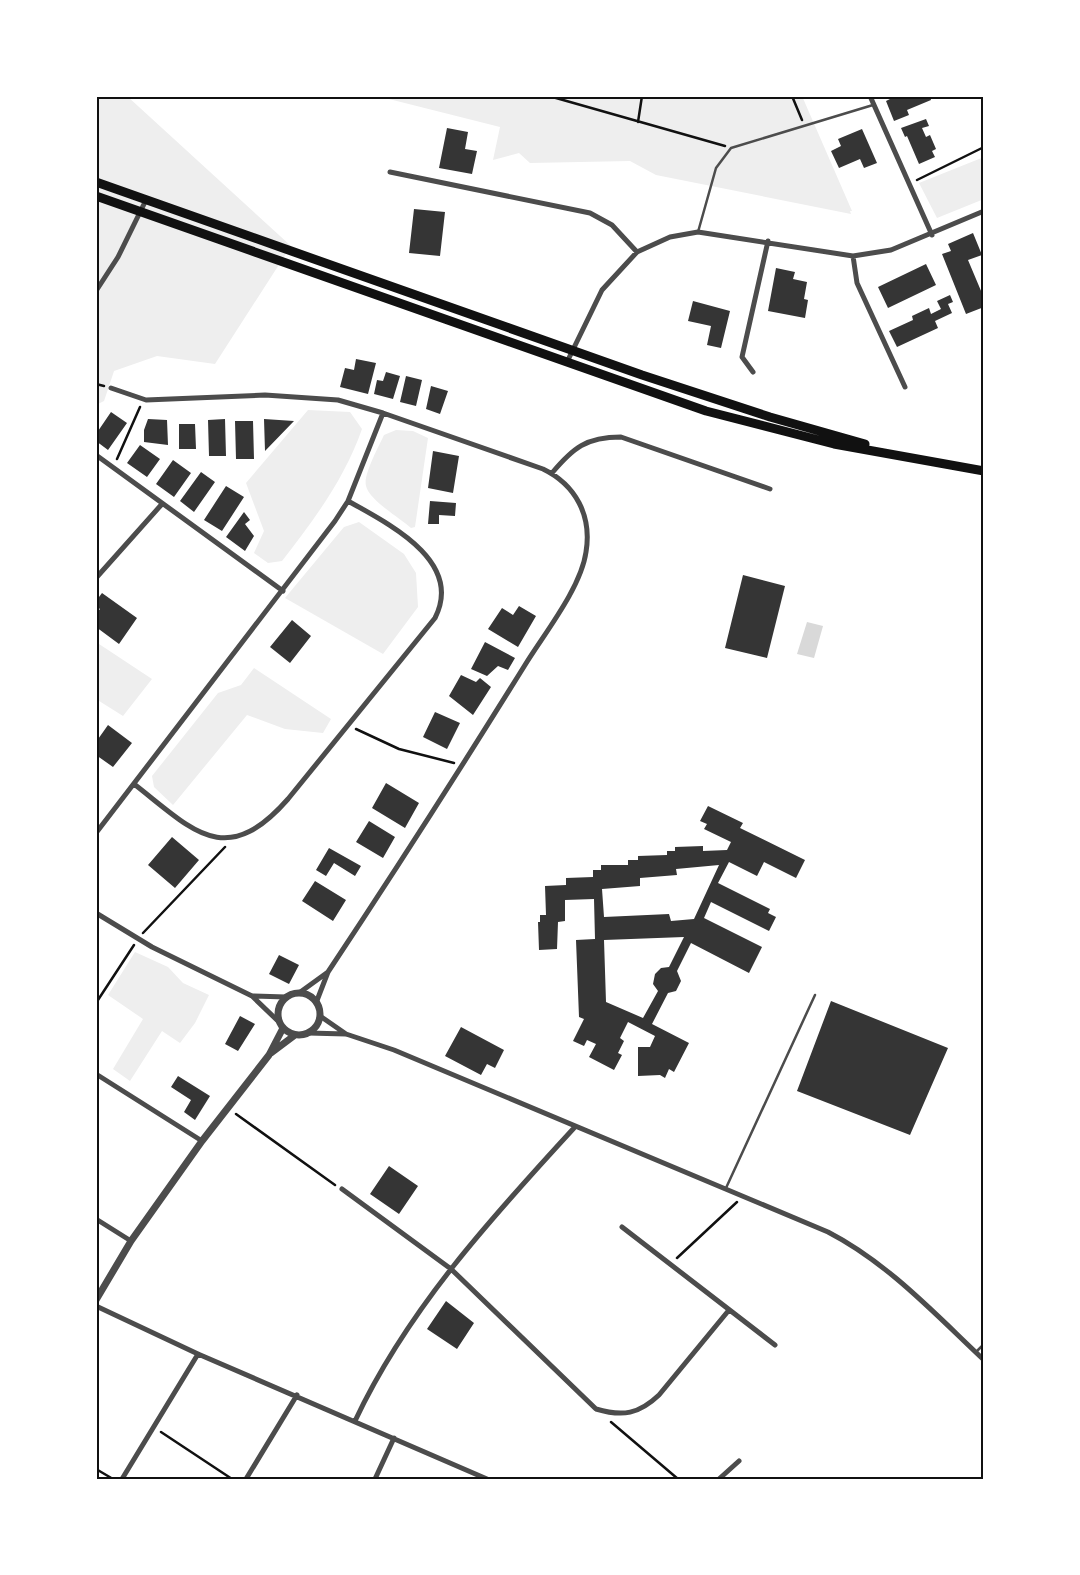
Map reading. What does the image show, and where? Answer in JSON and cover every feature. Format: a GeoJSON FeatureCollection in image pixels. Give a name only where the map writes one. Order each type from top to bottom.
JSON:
{"type":"FeatureCollection","features":[{"type":"Feature","properties":{"kind":"main road"},"geometry":{"type":"LineString","coordinates":[[96,182],[572,350],[770,417],[900,455]]}},
{"type":"Feature","properties":{"kind":"main road"},"geometry":{"type":"LineString","coordinates":[[96,196],[715,413],[834,444],[984,471]]}},
{"type":"Feature","properties":{"kind":"street"},"geometry":{"type":"LineString","coordinates":[[870,96],[932,235]]}},
{"type":"Feature","properties":{"kind":"street"},"geometry":{"type":"LineString","coordinates":[[390,172],[590,213],[612,225],[637,252]]}},
{"type":"Feature","properties":{"kind":"street"},"geometry":{"type":"LineString","coordinates":[[96,291],[118,257],[146,200]]}},
{"type":"Feature","properties":{"kind":"street"},"geometry":{"type":"LineString","coordinates":[[567,362],[602,290],[637,252],[670,237],[698,232],[768,241],[853,256],[891,250],[932,235],[984,211]]}},
{"type":"Feature","properties":{"kind":"street"},"geometry":{"type":"LineString","coordinates":[[753,372],[742,357],[768,241]]}},
{"type":"Feature","properties":{"kind":"street"},"geometry":{"type":"LineString","coordinates":[[853,256],[857,284],[906,387]]}},
{"type":"Feature","properties":{"kind":"street"},"geometry":{"type":"LineString","coordinates":[[111,388],[144,400],[265,395],[338,400],[383,413],[518,459],[552,473],[571,489],[585,514],[587,541],[584,562],[576,583],[462,765],[328,972],[316,1003]]}},
{"type":"Feature","properties":{"kind":"street"},"geometry":{"type":"LineString","coordinates":[[96,833],[283,592],[348,501],[383,413]]}},
{"type":"Feature","properties":{"kind":"street"},"geometry":{"type":"LineString","coordinates":[[552,473],[568,454],[580,445],[595,439],[621,437],[770,489]]}},
{"type":"Feature","properties":{"kind":"street"},"geometry":{"type":"LineString","coordinates":[[96,455],[283,592]]}},
{"type":"Feature","properties":{"kind":"street"},"geometry":{"type":"LineString","coordinates":[[134,784],[196,832],[210,837],[225,839],[251,830],[276,812],[435,618],[442,592],[437,572],[425,554],[392,528],[348,501]]}},
{"type":"Feature","properties":{"kind":"street"},"geometry":{"type":"LineString","coordinates":[[96,578],[162,504]]}},
{"type":"Feature","properties":{"kind":"street"},"geometry":{"type":"LineString","coordinates":[[96,914],[138,939],[252,996],[281,1025],[294,1035]]}},
{"type":"Feature","properties":{"kind":"street"},"geometry":{"type":"LineString","coordinates":[[252,996],[286,997],[299,994],[328,972]]}},
{"type":"Feature","properties":{"kind":"street"},"geometry":{"type":"LineString","coordinates":[[299,994],[312,998],[316,1003],[320,1016],[346,1034],[425,1062],[574,1128],[828,1232],[860,1251],[895,1277],[984,1360]]}},
{"type":"Feature","properties":{"kind":"street"},"geometry":{"type":"LineString","coordinates":[[269,1055],[281,1025],[279,1008],[286,997]]}},
{"type":"Feature","properties":{"kind":"street"},"geometry":{"type":"LineString","coordinates":[[308,1033],[314,1029],[320,1016]]}},
{"type":"Feature","properties":{"kind":"street"},"geometry":{"type":"LineString","coordinates":[[96,1300],[131,1241],[202,1141],[269,1055],[294,1035],[308,1033],[346,1034]]}},
{"type":"Feature","properties":{"kind":"street"},"geometry":{"type":"LineString","coordinates":[[96,1074],[202,1141]]}},
{"type":"Feature","properties":{"kind":"street"},"geometry":{"type":"LineString","coordinates":[[355,1421],[385,1363],[451,1269],[574,1128]]}},
{"type":"Feature","properties":{"kind":"street"},"geometry":{"type":"LineString","coordinates":[[342,1189],[451,1269],[596,1410],[612,1414],[627,1414],[648,1405],[659,1395],[729,1310]]}},
{"type":"Feature","properties":{"kind":"street"},"geometry":{"type":"LineString","coordinates":[[96,1219],[131,1241]]}},
{"type":"Feature","properties":{"kind":"street"},"geometry":{"type":"LineString","coordinates":[[622,1226],[775,1345]]}},
{"type":"Feature","properties":{"kind":"street"},"geometry":{"type":"LineString","coordinates":[[96,1306],[198,1354],[297,1395],[487,1479]]}},
{"type":"Feature","properties":{"kind":"street"},"geometry":{"type":"LineString","coordinates":[[122,1479],[198,1354]]}},
{"type":"Feature","properties":{"kind":"street"},"geometry":{"type":"LineString","coordinates":[[246,1479],[297,1395]]}},
{"type":"Feature","properties":{"kind":"street"},"geometry":{"type":"LineString","coordinates":[[375,1479],[394,1438]]}},
{"type":"Feature","properties":{"kind":"street"},"geometry":{"type":"LineString","coordinates":[[719,1479],[738,1461]]}},
{"type":"Feature","properties":{"kind":"lane"},"geometry":{"type":"LineString","coordinates":[[698,232],[716,168],[731,148],[873,105]]}},
{"type":"Feature","properties":{"kind":"lane"},"geometry":{"type":"LineString","coordinates":[[725,1190],[815,995]]}},
{"type":"Feature","properties":{"kind":"lane"},"geometry":{"type":"LineString","coordinates":[[976,1352],[984,1344]]}},
{"type":"Feature","properties":{"kind":"path"},"geometry":{"type":"LineString","coordinates":[[549,96],[731,148]]}},
{"type":"Feature","properties":{"kind":"path"},"geometry":{"type":"LineString","coordinates":[[638,122],[642,96]]}},
{"type":"Feature","properties":{"kind":"path"},"geometry":{"type":"LineString","coordinates":[[792,96],[804,126]]}},
{"type":"Feature","properties":{"kind":"path"},"geometry":{"type":"LineString","coordinates":[[909,184],[984,147]]}},
{"type":"Feature","properties":{"kind":"path"},"geometry":{"type":"LineString","coordinates":[[113,468],[144,400]]}},
{"type":"Feature","properties":{"kind":"path"},"geometry":{"type":"LineString","coordinates":[[348,725],[399,749],[462,765]]}},
{"type":"Feature","properties":{"kind":"path"},"geometry":{"type":"LineString","coordinates":[[96,1003],[138,939],[225,849],[225,839]]}},
{"type":"Feature","properties":{"kind":"path"},"geometry":{"type":"LineString","coordinates":[[228,1108],[342,1189]]}},
{"type":"Feature","properties":{"kind":"path"},"geometry":{"type":"LineString","coordinates":[[670,1264],[743,1197]]}},
{"type":"Feature","properties":{"kind":"path"},"geometry":{"type":"LineString","coordinates":[[596,1410],[678,1479]]}},
{"type":"Feature","properties":{"kind":"path"},"geometry":{"type":"LineString","coordinates":[[153,1427],[232,1479]]}},
{"type":"Feature","properties":{"kind":"path"},"geometry":{"type":"LineString","coordinates":[[96,1469],[113,1479]]}},
{"type":"Feature","properties":{"kind":"shaded area"},"geometry":{"type":"Polygon","coordinates":[[[96,96],[127,96],[291,246],[215,364],[157,356],[114,371],[104,401],[96,405],[96,96]]]}},
{"type":"Feature","properties":{"kind":"shaded area"},"geometry":{"type":"Polygon","coordinates":[[[377,96],[802,96],[852,211],[850,211],[851,214],[656,175],[630,161],[530,163],[519,153],[493,160],[500,127],[377,96]]]}},
{"type":"Feature","properties":{"kind":"shaded area"},"geometry":{"type":"Polygon","coordinates":[[[984,157],[984,199],[937,218],[919,183],[984,157]]]}},
{"type":"Feature","properties":{"kind":"shaded area"},"geometry":{"type":"Polygon","coordinates":[[[308,410],[350,412],[362,429],[347,465],[328,498],[306,530],[282,561],[268,563],[254,553],[264,531],[246,483],[308,410]]]}},
{"type":"Feature","properties":{"kind":"shaded area"},"geometry":{"type":"Polygon","coordinates":[[[396,430],[413,431],[428,438],[415,527],[411,528],[379,503],[366,486],[369,468],[384,435],[396,430]]]}},
{"type":"Feature","properties":{"kind":"shaded area"},"geometry":{"type":"Polygon","coordinates":[[[359,522],[404,554],[416,573],[418,607],[383,654],[285,598],[344,527],[359,522]]]}},
{"type":"Feature","properties":{"kind":"shaded area"},"geometry":{"type":"Polygon","coordinates":[[[807,622],[823,626],[814,658],[797,654],[807,622]]]}},
{"type":"Feature","properties":{"kind":"shaded area"},"geometry":{"type":"Polygon","coordinates":[[[96,642],[152,679],[123,716],[96,699],[96,642]]]}},
{"type":"Feature","properties":{"kind":"shaded area"},"geometry":{"type":"Polygon","coordinates":[[[254,668],[331,719],[323,733],[285,729],[247,715],[173,805],[154,787],[152,776],[218,693],[241,685],[254,668]]]}},
{"type":"Feature","properties":{"kind":"shaded area"},"geometry":{"type":"Polygon","coordinates":[[[135,952],[168,967],[183,983],[209,995],[195,1023],[180,1043],[162,1031],[130,1081],[113,1069],[143,1019],[108,995],[135,952]]]}},
{"type":"Feature","properties":{"kind":"building"},"geometry":{"type":"Polygon","coordinates":[[[892,96],[930,96],[931,100],[907,110],[909,115],[894,121],[886,101],[892,98],[892,96]]]}},
{"type":"Feature","properties":{"kind":"building"},"geometry":{"type":"Polygon","coordinates":[[[926,119],[929,126],[922,128],[926,137],[930,135],[936,149],[932,151],[935,157],[919,164],[907,136],[905,137],[901,128],[926,119]]]}},
{"type":"Feature","properties":{"kind":"building"},"geometry":{"type":"Polygon","coordinates":[[[447,128],[468,132],[465,149],[477,151],[472,174],[439,168],[447,128]]]}},
{"type":"Feature","properties":{"kind":"building"},"geometry":{"type":"Polygon","coordinates":[[[862,129],[877,163],[864,168],[860,159],[839,168],[831,151],[841,146],[838,139],[862,129]]]}},
{"type":"Feature","properties":{"kind":"building"},"geometry":{"type":"Polygon","coordinates":[[[414,209],[445,212],[440,256],[409,253],[414,209]]]}},
{"type":"Feature","properties":{"kind":"building"},"geometry":{"type":"Polygon","coordinates":[[[973,233],[982,255],[968,260],[984,298],[984,307],[966,314],[942,254],[951,251],[948,244],[973,233]]]}},
{"type":"Feature","properties":{"kind":"building"},"geometry":{"type":"Polygon","coordinates":[[[926,264],[936,285],[888,308],[878,287],[926,264]]]}},
{"type":"Feature","properties":{"kind":"building"},"geometry":{"type":"Polygon","coordinates":[[[776,268],[795,272],[793,279],[807,282],[804,299],[808,300],[805,318],[768,311],[776,268]]]}},
{"type":"Feature","properties":{"kind":"building"},"geometry":{"type":"Polygon","coordinates":[[[950,295],[953,302],[948,304],[952,313],[935,321],[938,328],[897,347],[889,331],[913,320],[912,316],[929,308],[931,314],[941,309],[937,301],[950,295]]]}},
{"type":"Feature","properties":{"kind":"building"},"geometry":{"type":"Polygon","coordinates":[[[693,301],[730,311],[721,348],[707,345],[711,326],[688,321],[693,301]]]}},
{"type":"Feature","properties":{"kind":"building"},"geometry":{"type":"Polygon","coordinates":[[[356,359],[376,363],[368,394],[340,387],[345,368],[354,370],[356,359]]]}},
{"type":"Feature","properties":{"kind":"building"},"geometry":{"type":"Polygon","coordinates":[[[386,372],[400,376],[393,399],[374,394],[377,380],[383,381],[386,372]]]}},
{"type":"Feature","properties":{"kind":"building"},"geometry":{"type":"Polygon","coordinates":[[[406,376],[422,380],[416,406],[400,402],[406,376]]]}},
{"type":"Feature","properties":{"kind":"building"},"geometry":{"type":"Polygon","coordinates":[[[431,386],[448,391],[440,414],[426,409],[431,386]]]}},
{"type":"Feature","properties":{"kind":"building"},"geometry":{"type":"Polygon","coordinates":[[[111,412],[127,423],[108,450],[96,441],[96,434],[111,412]]]}},
{"type":"Feature","properties":{"kind":"building"},"geometry":{"type":"Polygon","coordinates":[[[148,419],[167,420],[168,445],[144,442],[144,430],[148,419]]]}},
{"type":"Feature","properties":{"kind":"building"},"geometry":{"type":"Polygon","coordinates":[[[225,419],[226,456],[209,456],[208,420],[225,419]]]}},
{"type":"Feature","properties":{"kind":"building"},"geometry":{"type":"Polygon","coordinates":[[[264,419],[294,421],[265,451],[264,419]]]}},
{"type":"Feature","properties":{"kind":"building"},"geometry":{"type":"Polygon","coordinates":[[[235,421],[253,421],[254,459],[236,459],[235,421]]]}},
{"type":"Feature","properties":{"kind":"building"},"geometry":{"type":"Polygon","coordinates":[[[179,424],[195,424],[196,449],[179,449],[179,424]]]}},
{"type":"Feature","properties":{"kind":"building"},"geometry":{"type":"Polygon","coordinates":[[[140,445],[160,459],[147,477],[127,463],[140,445]]]}},
{"type":"Feature","properties":{"kind":"building"},"geometry":{"type":"Polygon","coordinates":[[[433,451],[459,456],[453,493],[428,488],[433,451]]]}},
{"type":"Feature","properties":{"kind":"building"},"geometry":{"type":"Polygon","coordinates":[[[173,460],[191,473],[174,497],[156,484],[173,460]]]}},
{"type":"Feature","properties":{"kind":"building"},"geometry":{"type":"Polygon","coordinates":[[[201,472],[215,482],[194,512],[180,501],[201,472]]]}},
{"type":"Feature","properties":{"kind":"building"},"geometry":{"type":"Polygon","coordinates":[[[226,486],[244,497],[222,531],[204,520],[226,486]]]}},
{"type":"Feature","properties":{"kind":"building"},"geometry":{"type":"Polygon","coordinates":[[[430,501],[456,503],[455,516],[439,515],[439,524],[428,524],[430,501]]]}},
{"type":"Feature","properties":{"kind":"building"},"geometry":{"type":"Polygon","coordinates":[[[244,512],[250,520],[245,524],[254,536],[245,551],[226,537],[244,512]]]}},
{"type":"Feature","properties":{"kind":"building"},"geometry":{"type":"Polygon","coordinates":[[[743,575],[785,586],[767,658],[725,648],[743,575]]]}},
{"type":"Feature","properties":{"kind":"building"},"geometry":{"type":"Polygon","coordinates":[[[102,593],[137,618],[119,644],[96,627],[96,614],[100,609],[96,606],[96,601],[102,593]]]}},
{"type":"Feature","properties":{"kind":"building"},"geometry":{"type":"Polygon","coordinates":[[[519,606],[536,616],[518,647],[488,629],[502,608],[513,615],[519,606]]]}},
{"type":"Feature","properties":{"kind":"building"},"geometry":{"type":"Polygon","coordinates":[[[292,620],[311,636],[290,663],[270,647],[292,620]]]}},
{"type":"Feature","properties":{"kind":"building"},"geometry":{"type":"Polygon","coordinates":[[[485,642],[515,658],[508,670],[498,666],[487,676],[471,669],[485,642]]]}},
{"type":"Feature","properties":{"kind":"building"},"geometry":{"type":"Polygon","coordinates":[[[461,675],[476,682],[480,678],[491,687],[473,715],[449,696],[461,675]]]}},
{"type":"Feature","properties":{"kind":"building"},"geometry":{"type":"Polygon","coordinates":[[[435,712],[460,723],[447,749],[423,737],[435,712]]]}},
{"type":"Feature","properties":{"kind":"building"},"geometry":{"type":"Polygon","coordinates":[[[108,725],[132,743],[113,767],[96,755],[96,742],[108,725]]]}},
{"type":"Feature","properties":{"kind":"building"},"geometry":{"type":"Polygon","coordinates":[[[386,783],[419,803],[405,828],[372,808],[386,783]]]}},
{"type":"Feature","properties":{"kind":"building"},"geometry":{"type":"Polygon","coordinates":[[[708,806],[743,823],[740,828],[805,860],[796,878],[764,862],[757,876],[729,862],[718,883],[770,909],[768,913],[776,917],[769,931],[711,902],[704,918],[762,947],[749,973],[691,943],[677,971],[681,981],[676,991],[668,993],[652,1024],[689,1043],[674,1072],[669,1069],[665,1078],[660,1075],[638,1076],[638,1047],[650,1047],[655,1036],[628,1022],[620,1038],[624,1041],[618,1053],[622,1055],[614,1070],[589,1057],[596,1044],[587,1040],[584,1046],[573,1041],[584,1019],[579,1017],[576,940],[595,939],[594,899],[565,900],[565,921],[558,922],[557,949],[539,950],[538,922],[540,922],[540,915],[546,915],[545,886],[566,885],[566,878],[593,877],[593,870],[601,870],[601,865],[628,865],[628,860],[638,860],[638,856],[667,855],[667,851],[675,851],[675,847],[703,846],[703,851],[727,850],[731,842],[704,829],[707,824],[700,821],[708,806]],[[719,865],[676,869],[677,875],[640,878],[640,886],[602,889],[604,917],[669,914],[671,921],[694,919],[719,865]],[[684,937],[604,940],[606,1002],[643,1018],[658,991],[653,984],[655,974],[661,968],[669,967],[684,937]]]}},
{"type":"Feature","properties":{"kind":"building"},"geometry":{"type":"Polygon","coordinates":[[[369,821],[395,837],[383,858],[356,842],[369,821]]]}},
{"type":"Feature","properties":{"kind":"building"},"geometry":{"type":"Polygon","coordinates":[[[172,837],[199,860],[175,888],[148,865],[172,837]]]}},
{"type":"Feature","properties":{"kind":"building"},"geometry":{"type":"Polygon","coordinates":[[[329,848],[361,866],[355,876],[334,863],[326,876],[316,870],[329,848]]]}},
{"type":"Feature","properties":{"kind":"building"},"geometry":{"type":"Polygon","coordinates":[[[315,881],[346,900],[333,921],[302,901],[315,881]]]}},
{"type":"Feature","properties":{"kind":"building"},"geometry":{"type":"Polygon","coordinates":[[[279,955],[299,965],[289,984],[269,974],[279,955]]]}},
{"type":"Feature","properties":{"kind":"building"},"geometry":{"type":"Polygon","coordinates":[[[831,1001],[948,1048],[910,1135],[797,1091],[831,1001]]]}},
{"type":"Feature","properties":{"kind":"building"},"geometry":{"type":"Polygon","coordinates":[[[240,1016],[255,1024],[238,1051],[225,1044],[240,1016]]]}},
{"type":"Feature","properties":{"kind":"building"},"geometry":{"type":"Polygon","coordinates":[[[461,1027],[504,1050],[495,1068],[487,1064],[481,1075],[445,1056],[461,1027]]]}},
{"type":"Feature","properties":{"kind":"building"},"geometry":{"type":"Polygon","coordinates":[[[178,1076],[210,1096],[195,1120],[184,1112],[191,1100],[171,1087],[178,1076]]]}},
{"type":"Feature","properties":{"kind":"building"},"geometry":{"type":"Polygon","coordinates":[[[389,1166],[418,1186],[399,1214],[370,1194],[389,1166]]]}},
{"type":"Feature","properties":{"kind":"building"},"geometry":{"type":"Polygon","coordinates":[[[446,1301],[474,1323],[457,1349],[427,1329],[446,1301]]]}}]}
